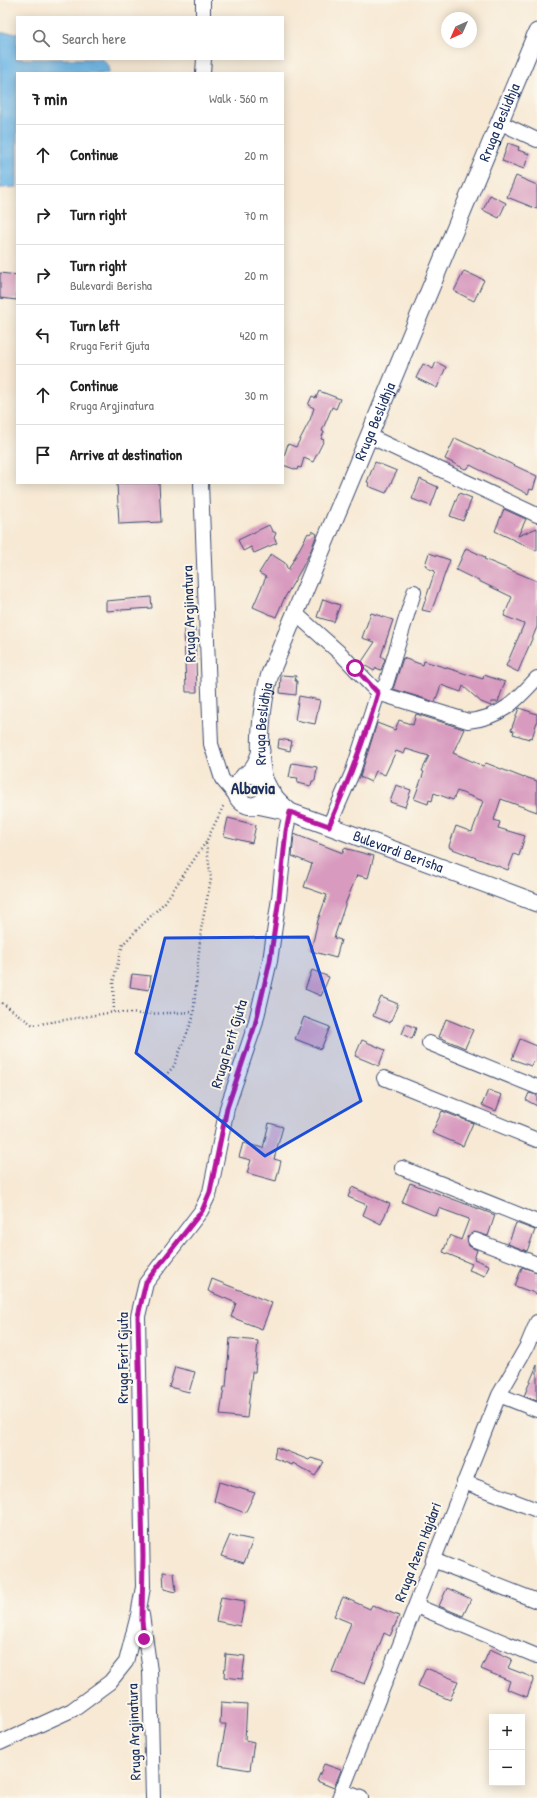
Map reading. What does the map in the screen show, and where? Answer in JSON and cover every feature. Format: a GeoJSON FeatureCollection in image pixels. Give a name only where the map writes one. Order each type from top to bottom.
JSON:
{"type":"FeatureCollection","features":[{"type":"Feature","properties":{"kind":"main road","name":"Rruga Beslidhja"},"geometry":{"type":"LineString","coordinates":[[290,812],[274,796],[266,784],[263,772],[262,747],[265,690],[270,674],[499,122],[534,50],[537,32]]}},
{"type":"Feature","properties":{"kind":"main road"},"geometry":{"type":"LineString","coordinates":[[244,776],[249,774],[259,776],[266,784],[268,789],[265,798],[257,805],[247,805],[239,799],[236,789],[237,784],[244,776],[254,768],[262,747]]}},
{"type":"Feature","properties":{"kind":"main road","name":"Bulevardi Berisha"},"geometry":{"type":"LineString","coordinates":[[257,805],[290,812],[537,903]]}},
{"type":"Feature","properties":{"kind":"street"},"geometry":{"type":"LineString","coordinates":[[203,0],[203,16]]}},
{"type":"Feature","properties":{"kind":"street"},"geometry":{"type":"LineString","coordinates":[[203,72],[204,60]]}},
{"type":"Feature","properties":{"kind":"street"},"geometry":{"type":"LineString","coordinates":[[499,122],[537,140]]}},
{"type":"Feature","properties":{"kind":"street"},"geometry":{"type":"LineString","coordinates":[[369,436],[537,515]]}},
{"type":"Feature","properties":{"kind":"street","name":"Rruga Argjinatura"},"geometry":{"type":"LineString","coordinates":[[201,484],[211,744],[222,779],[239,799]]}},
{"type":"Feature","properties":{"kind":"street"},"geometry":{"type":"LineString","coordinates":[[329,826],[353,771],[378,693],[386,684],[414,592]]}},
{"type":"Feature","properties":{"kind":"street"},"geometry":{"type":"LineString","coordinates":[[295,613],[342,655],[378,693],[468,721],[481,720],[509,707],[531,692],[537,678]]}},
{"type":"Feature","properties":{"kind":"street"},"geometry":{"type":"LineString","coordinates":[[211,744],[228,771],[235,775],[244,776]]}},
{"type":"Feature","properties":{"kind":"street","name":"Rruga Ferit Gjuta"},"geometry":{"type":"LineString","coordinates":[[0,1743],[72,1710],[110,1682],[126,1662],[138,1615],[142,1587],[138,1316],[141,1298],[146,1282],[202,1211],[210,1192],[227,1108],[255,1025],[268,968],[279,898],[286,831],[290,812]]}},
{"type":"Feature","properties":{"kind":"street"},"geometry":{"type":"LineString","coordinates":[[429,1043],[537,1087]]}},
{"type":"Feature","properties":{"kind":"street"},"geometry":{"type":"LineString","coordinates":[[384,1078],[537,1140]]}},
{"type":"Feature","properties":{"kind":"street"},"geometry":{"type":"LineString","coordinates":[[402,1168],[537,1222]]}},
{"type":"Feature","properties":{"kind":"street"},"geometry":{"type":"LineString","coordinates":[[475,1240],[537,1264]]}},
{"type":"Feature","properties":{"kind":"street","name":"Rruga Azem Hajdari"},"geometry":{"type":"LineString","coordinates":[[340,1794],[499,1395],[527,1346],[537,1322]]}},
{"type":"Feature","properties":{"kind":"street"},"geometry":{"type":"LineString","coordinates":[[499,1395],[537,1410]]}},
{"type":"Feature","properties":{"kind":"street"},"geometry":{"type":"LineString","coordinates":[[464,1482],[537,1510]]}},
{"type":"Feature","properties":{"kind":"street"},"geometry":{"type":"LineString","coordinates":[[433,1560],[537,1601]]}},
{"type":"Feature","properties":{"kind":"street","name":"Rruga Argjinatura"},"geometry":{"type":"LineString","coordinates":[[142,1587],[142,1621],[149,1664],[153,1798]]}},
{"type":"Feature","properties":{"kind":"street"},"geometry":{"type":"LineString","coordinates":[[416,1606],[537,1656]]}},
{"type":"Feature","properties":{"kind":"street","name":"Rruga Argjinatura"},"geometry":{"type":"LineString","coordinates":[[126,1662],[137,1659],[149,1664]]}},
{"type":"Feature","properties":{"kind":"street"},"geometry":{"type":"LineString","coordinates":[[340,1794],[361,1798]]}},
{"type":"Feature","properties":{"kind":"path"},"geometry":{"type":"LineString","coordinates":[[114,1012],[113,982],[123,944],[165,902],[206,842],[223,806],[239,799]]}},
{"type":"Feature","properties":{"kind":"path"},"geometry":{"type":"LineString","coordinates":[[165,1076],[174,1066],[194,1018],[201,929],[211,879],[206,842]]}},
{"type":"Feature","properties":{"kind":"path"},"geometry":{"type":"LineString","coordinates":[[2,1003],[33,1025],[114,1012],[143,1014],[194,1012]]}},
{"type":"Feature","properties":{"kind":"highlighted area"},"geometry":{"type":"Polygon","coordinates":[[[308,937],[361,1101],[265,1156],[136,1053],[165,938],[308,937]]]}},
{"type":"Feature","properties":{"kind":"water"},"geometry":{"type":"Polygon","coordinates":[[[0,33],[16,33],[16,60],[103,60],[109,66],[109,72],[16,72],[16,187],[0,188],[0,33]]]}},
{"type":"Feature","properties":{"kind":"building"},"geometry":{"type":"Polygon","coordinates":[[[508,143],[519,147],[518,150],[529,154],[524,169],[502,161],[508,143]]]}},
{"type":"Feature","properties":{"kind":"building"},"geometry":{"type":"Polygon","coordinates":[[[516,176],[537,185],[537,209],[507,197],[516,176]]]}},
{"type":"Feature","properties":{"kind":"building"},"geometry":{"type":"Polygon","coordinates":[[[490,195],[506,203],[499,218],[483,210],[490,195]]]}},
{"type":"Feature","properties":{"kind":"building"},"geometry":{"type":"Polygon","coordinates":[[[464,271],[484,280],[474,301],[454,291],[464,271]]]}},
{"type":"Feature","properties":{"kind":"building"},"geometry":{"type":"Polygon","coordinates":[[[0,273],[16,275],[16,300],[0,298],[0,273]]]}},
{"type":"Feature","properties":{"kind":"building"},"geometry":{"type":"Polygon","coordinates":[[[436,362],[446,367],[437,388],[416,378],[423,364],[433,369],[436,362]]]}},
{"type":"Feature","properties":{"kind":"building"},"geometry":{"type":"Polygon","coordinates":[[[319,391],[340,399],[336,409],[332,407],[322,431],[324,432],[321,439],[324,440],[313,462],[304,458],[301,468],[298,467],[297,470],[284,465],[284,456],[288,444],[296,447],[310,420],[314,408],[308,405],[312,396],[316,398],[319,391]]]}},
{"type":"Feature","properties":{"kind":"building"},"geometry":{"type":"Polygon","coordinates":[[[455,438],[537,476],[533,490],[530,489],[528,494],[470,465],[465,469],[445,459],[455,438]]]}},
{"type":"Feature","properties":{"kind":"building"},"geometry":{"type":"Polygon","coordinates":[[[375,462],[397,471],[386,493],[368,486],[369,483],[367,482],[375,462]]]}},
{"type":"Feature","properties":{"kind":"building"},"geometry":{"type":"Polygon","coordinates":[[[420,479],[438,487],[431,506],[412,499],[420,479]]]}},
{"type":"Feature","properties":{"kind":"building"},"geometry":{"type":"Polygon","coordinates":[[[117,484],[159,484],[161,522],[119,524],[117,484]]]}},
{"type":"Feature","properties":{"kind":"building"},"geometry":{"type":"Polygon","coordinates":[[[459,493],[472,498],[463,521],[450,516],[459,493]]]}},
{"type":"Feature","properties":{"kind":"building"},"geometry":{"type":"Polygon","coordinates":[[[504,509],[526,519],[518,536],[537,528],[537,551],[495,531],[504,509]]]}},
{"type":"Feature","properties":{"kind":"building"},"geometry":{"type":"Polygon","coordinates":[[[269,525],[272,531],[276,533],[274,538],[277,543],[254,553],[251,547],[243,551],[238,540],[269,525]]]}},
{"type":"Feature","properties":{"kind":"building"},"geometry":{"type":"Polygon","coordinates":[[[312,531],[317,534],[311,550],[284,599],[276,617],[253,607],[266,577],[259,573],[271,554],[285,563],[288,570],[308,533],[310,534],[312,531]]]}},
{"type":"Feature","properties":{"kind":"building"},"geometry":{"type":"Polygon","coordinates":[[[466,548],[485,557],[484,559],[537,581],[537,627],[518,672],[506,666],[524,624],[504,616],[512,597],[456,570],[466,548]]]}},
{"type":"Feature","properties":{"kind":"building"},"geometry":{"type":"Polygon","coordinates":[[[429,553],[450,560],[431,612],[422,610],[435,571],[427,568],[425,565],[429,553]]]}},
{"type":"Feature","properties":{"kind":"building"},"geometry":{"type":"Polygon","coordinates":[[[151,597],[152,608],[106,611],[106,601],[151,597]]]}},
{"type":"Feature","properties":{"kind":"building"},"geometry":{"type":"Polygon","coordinates":[[[323,599],[340,605],[334,622],[317,617],[323,599]]]}},
{"type":"Feature","properties":{"kind":"building"},"geometry":{"type":"Polygon","coordinates":[[[371,613],[393,620],[381,656],[385,659],[381,670],[376,668],[374,671],[361,663],[375,642],[362,638],[371,613]]]}},
{"type":"Feature","properties":{"kind":"building"},"geometry":{"type":"Polygon","coordinates":[[[195,628],[197,692],[186,692],[184,629],[195,628]]]}},
{"type":"Feature","properties":{"kind":"building"},"geometry":{"type":"Polygon","coordinates":[[[403,658],[423,665],[424,661],[483,679],[484,675],[505,682],[498,702],[492,702],[491,706],[481,702],[463,686],[461,692],[441,685],[435,702],[393,689],[403,658]]]}},
{"type":"Feature","properties":{"kind":"building"},"geometry":{"type":"Polygon","coordinates":[[[281,675],[296,676],[296,695],[280,693],[281,675]]]}},
{"type":"Feature","properties":{"kind":"building"},"geometry":{"type":"Polygon","coordinates":[[[299,696],[320,700],[315,724],[295,720],[299,696]]]}},
{"type":"Feature","properties":{"kind":"building"},"geometry":{"type":"Polygon","coordinates":[[[519,708],[537,714],[537,722],[532,738],[529,737],[529,739],[513,734],[514,731],[511,730],[519,708]]]}},
{"type":"Feature","properties":{"kind":"building"},"geometry":{"type":"Polygon","coordinates":[[[416,714],[464,729],[453,753],[483,766],[486,763],[524,778],[537,781],[537,812],[501,799],[494,820],[500,822],[498,828],[525,836],[519,856],[514,854],[508,870],[450,848],[449,846],[456,826],[472,832],[483,801],[457,791],[453,800],[434,793],[432,801],[429,800],[428,804],[414,799],[424,772],[422,771],[429,756],[406,749],[404,754],[396,751],[385,775],[376,771],[371,782],[360,777],[377,723],[395,730],[399,720],[413,725],[416,714]]]}},
{"type":"Feature","properties":{"kind":"building"},"geometry":{"type":"Polygon","coordinates":[[[279,739],[292,741],[290,751],[278,748],[279,739]]]}},
{"type":"Feature","properties":{"kind":"building"},"geometry":{"type":"Polygon","coordinates":[[[292,763],[317,767],[315,781],[312,781],[311,786],[297,783],[298,778],[289,777],[292,763]]]}},
{"type":"Feature","properties":{"kind":"building"},"geometry":{"type":"Polygon","coordinates":[[[396,785],[411,790],[405,807],[390,802],[396,785]]]}},
{"type":"Feature","properties":{"kind":"building"},"geometry":{"type":"Polygon","coordinates":[[[228,818],[256,825],[252,843],[224,836],[228,818]]]}},
{"type":"Feature","properties":{"kind":"building"},"geometry":{"type":"Polygon","coordinates":[[[294,834],[343,853],[344,848],[374,856],[368,878],[357,875],[346,902],[334,938],[341,940],[336,958],[311,951],[318,920],[327,895],[304,887],[312,864],[292,856],[294,834]]]}},
{"type":"Feature","properties":{"kind":"building"},"geometry":{"type":"Polygon","coordinates":[[[312,970],[329,977],[321,996],[305,989],[312,970]]]}},
{"type":"Feature","properties":{"kind":"building"},"geometry":{"type":"Polygon","coordinates":[[[132,974],[151,976],[149,990],[130,987],[132,974]]]}},
{"type":"Feature","properties":{"kind":"building"},"geometry":{"type":"Polygon","coordinates":[[[381,997],[398,1004],[390,1023],[373,1016],[381,997]]]}},
{"type":"Feature","properties":{"kind":"building"},"geometry":{"type":"Polygon","coordinates":[[[304,1017],[330,1027],[321,1049],[295,1039],[304,1017]]]}},
{"type":"Feature","properties":{"kind":"building"},"geometry":{"type":"Polygon","coordinates":[[[446,1019],[473,1030],[465,1048],[439,1037],[446,1019]]]}},
{"type":"Feature","properties":{"kind":"building"},"geometry":{"type":"Polygon","coordinates":[[[406,1024],[416,1028],[412,1039],[402,1034],[406,1024]]]}},
{"type":"Feature","properties":{"kind":"building"},"geometry":{"type":"Polygon","coordinates":[[[520,1039],[537,1046],[537,1062],[533,1061],[531,1066],[512,1059],[520,1039]]]}},
{"type":"Feature","properties":{"kind":"building"},"geometry":{"type":"Polygon","coordinates":[[[362,1040],[385,1050],[379,1066],[355,1056],[362,1040]]]}},
{"type":"Feature","properties":{"kind":"building"},"geometry":{"type":"Polygon","coordinates":[[[488,1090],[502,1095],[496,1111],[482,1105],[488,1090]]]}},
{"type":"Feature","properties":{"kind":"building"},"geometry":{"type":"Polygon","coordinates":[[[529,1093],[537,1095],[537,1106],[526,1100],[529,1093]]]}},
{"type":"Feature","properties":{"kind":"building"},"geometry":{"type":"Polygon","coordinates":[[[442,1111],[473,1123],[463,1146],[432,1133],[442,1111]]]}},
{"type":"Feature","properties":{"kind":"building"},"geometry":{"type":"Polygon","coordinates":[[[269,1123],[283,1127],[274,1159],[281,1161],[276,1181],[247,1173],[251,1160],[239,1157],[243,1143],[263,1148],[269,1123]]]}},
{"type":"Feature","properties":{"kind":"building"},"geometry":{"type":"Polygon","coordinates":[[[410,1183],[495,1215],[488,1236],[474,1232],[467,1237],[469,1246],[477,1250],[474,1259],[489,1265],[485,1276],[469,1270],[472,1264],[443,1252],[450,1235],[461,1240],[469,1219],[439,1208],[436,1216],[402,1202],[410,1183]]]}},
{"type":"Feature","properties":{"kind":"building"},"geometry":{"type":"Polygon","coordinates":[[[352,1187],[390,1204],[381,1224],[363,1215],[367,1205],[348,1197],[352,1187]]]}},
{"type":"Feature","properties":{"kind":"building"},"geometry":{"type":"Polygon","coordinates":[[[516,1223],[535,1230],[527,1251],[508,1244],[516,1223]]]}},
{"type":"Feature","properties":{"kind":"building"},"geometry":{"type":"Polygon","coordinates":[[[522,1267],[537,1272],[537,1294],[515,1286],[522,1267]]]}},
{"type":"Feature","properties":{"kind":"building"},"geometry":{"type":"Polygon","coordinates":[[[212,1279],[272,1303],[262,1329],[231,1317],[236,1303],[208,1291],[212,1279]]]}},
{"type":"Feature","properties":{"kind":"building"},"geometry":{"type":"Polygon","coordinates":[[[230,1338],[258,1341],[255,1372],[252,1372],[247,1418],[220,1415],[224,1387],[226,1387],[230,1338]]]}},
{"type":"Feature","properties":{"kind":"building"},"geometry":{"type":"Polygon","coordinates":[[[537,1365],[537,1401],[524,1396],[537,1365]]]}},
{"type":"Feature","properties":{"kind":"building"},"geometry":{"type":"Polygon","coordinates":[[[175,1367],[195,1372],[189,1392],[169,1387],[175,1367]]]}},
{"type":"Feature","properties":{"kind":"building"},"geometry":{"type":"Polygon","coordinates":[[[276,1447],[309,1460],[311,1458],[324,1462],[315,1476],[293,1463],[292,1465],[274,1458],[276,1447]]]}},
{"type":"Feature","properties":{"kind":"building"},"geometry":{"type":"Polygon","coordinates":[[[219,1482],[255,1493],[245,1513],[214,1501],[219,1482]]]}},
{"type":"Feature","properties":{"kind":"building"},"geometry":{"type":"Polygon","coordinates":[[[230,1535],[253,1540],[244,1563],[221,1556],[230,1535]]]}},
{"type":"Feature","properties":{"kind":"building"},"geometry":{"type":"Polygon","coordinates":[[[163,1572],[174,1573],[176,1592],[164,1589],[163,1572]]]}},
{"type":"Feature","properties":{"kind":"building"},"geometry":{"type":"Polygon","coordinates":[[[447,1588],[471,1599],[463,1616],[439,1606],[447,1588]]]}},
{"type":"Feature","properties":{"kind":"building"},"geometry":{"type":"Polygon","coordinates":[[[221,1597],[245,1601],[240,1626],[216,1621],[221,1597]]]}},
{"type":"Feature","properties":{"kind":"building"},"geometry":{"type":"Polygon","coordinates":[[[343,1597],[370,1609],[372,1605],[399,1616],[390,1636],[384,1633],[365,1684],[332,1672],[351,1623],[334,1616],[343,1597]]]}},
{"type":"Feature","properties":{"kind":"building"},"geometry":{"type":"Polygon","coordinates":[[[490,1649],[512,1659],[508,1668],[534,1678],[527,1697],[507,1689],[510,1681],[481,1669],[490,1649]]]}},
{"type":"Feature","properties":{"kind":"building"},"geometry":{"type":"Polygon","coordinates":[[[226,1654],[245,1656],[242,1679],[224,1677],[226,1654]]]}},
{"type":"Feature","properties":{"kind":"building"},"geometry":{"type":"Polygon","coordinates":[[[426,1668],[458,1681],[450,1700],[418,1686],[426,1668]]]}},
{"type":"Feature","properties":{"kind":"building"},"geometry":{"type":"Polygon","coordinates":[[[221,1702],[247,1704],[245,1740],[254,1742],[250,1770],[219,1765],[226,1724],[220,1724],[221,1702]]]}},
{"type":"Feature","properties":{"kind":"building"},"geometry":{"type":"Polygon","coordinates":[[[324,1764],[341,1770],[334,1788],[317,1781],[324,1764]]]}},
{"type":"Feature","properties":{"kind":"district","name":"Albavia"},"geometry":{"type":"Point","coordinates":[253,788]}},
{"type":"Feature","properties":{"kind":"route"},"geometry":{"type":"LineString","coordinates":[[144,1639],[142,1621],[143,1556],[138,1316],[141,1298],[146,1282],[202,1211],[210,1192],[227,1108],[255,1025],[270,961],[279,898],[286,831],[290,812],[329,826],[353,771],[365,736],[378,693],[355,668]]}}]}
